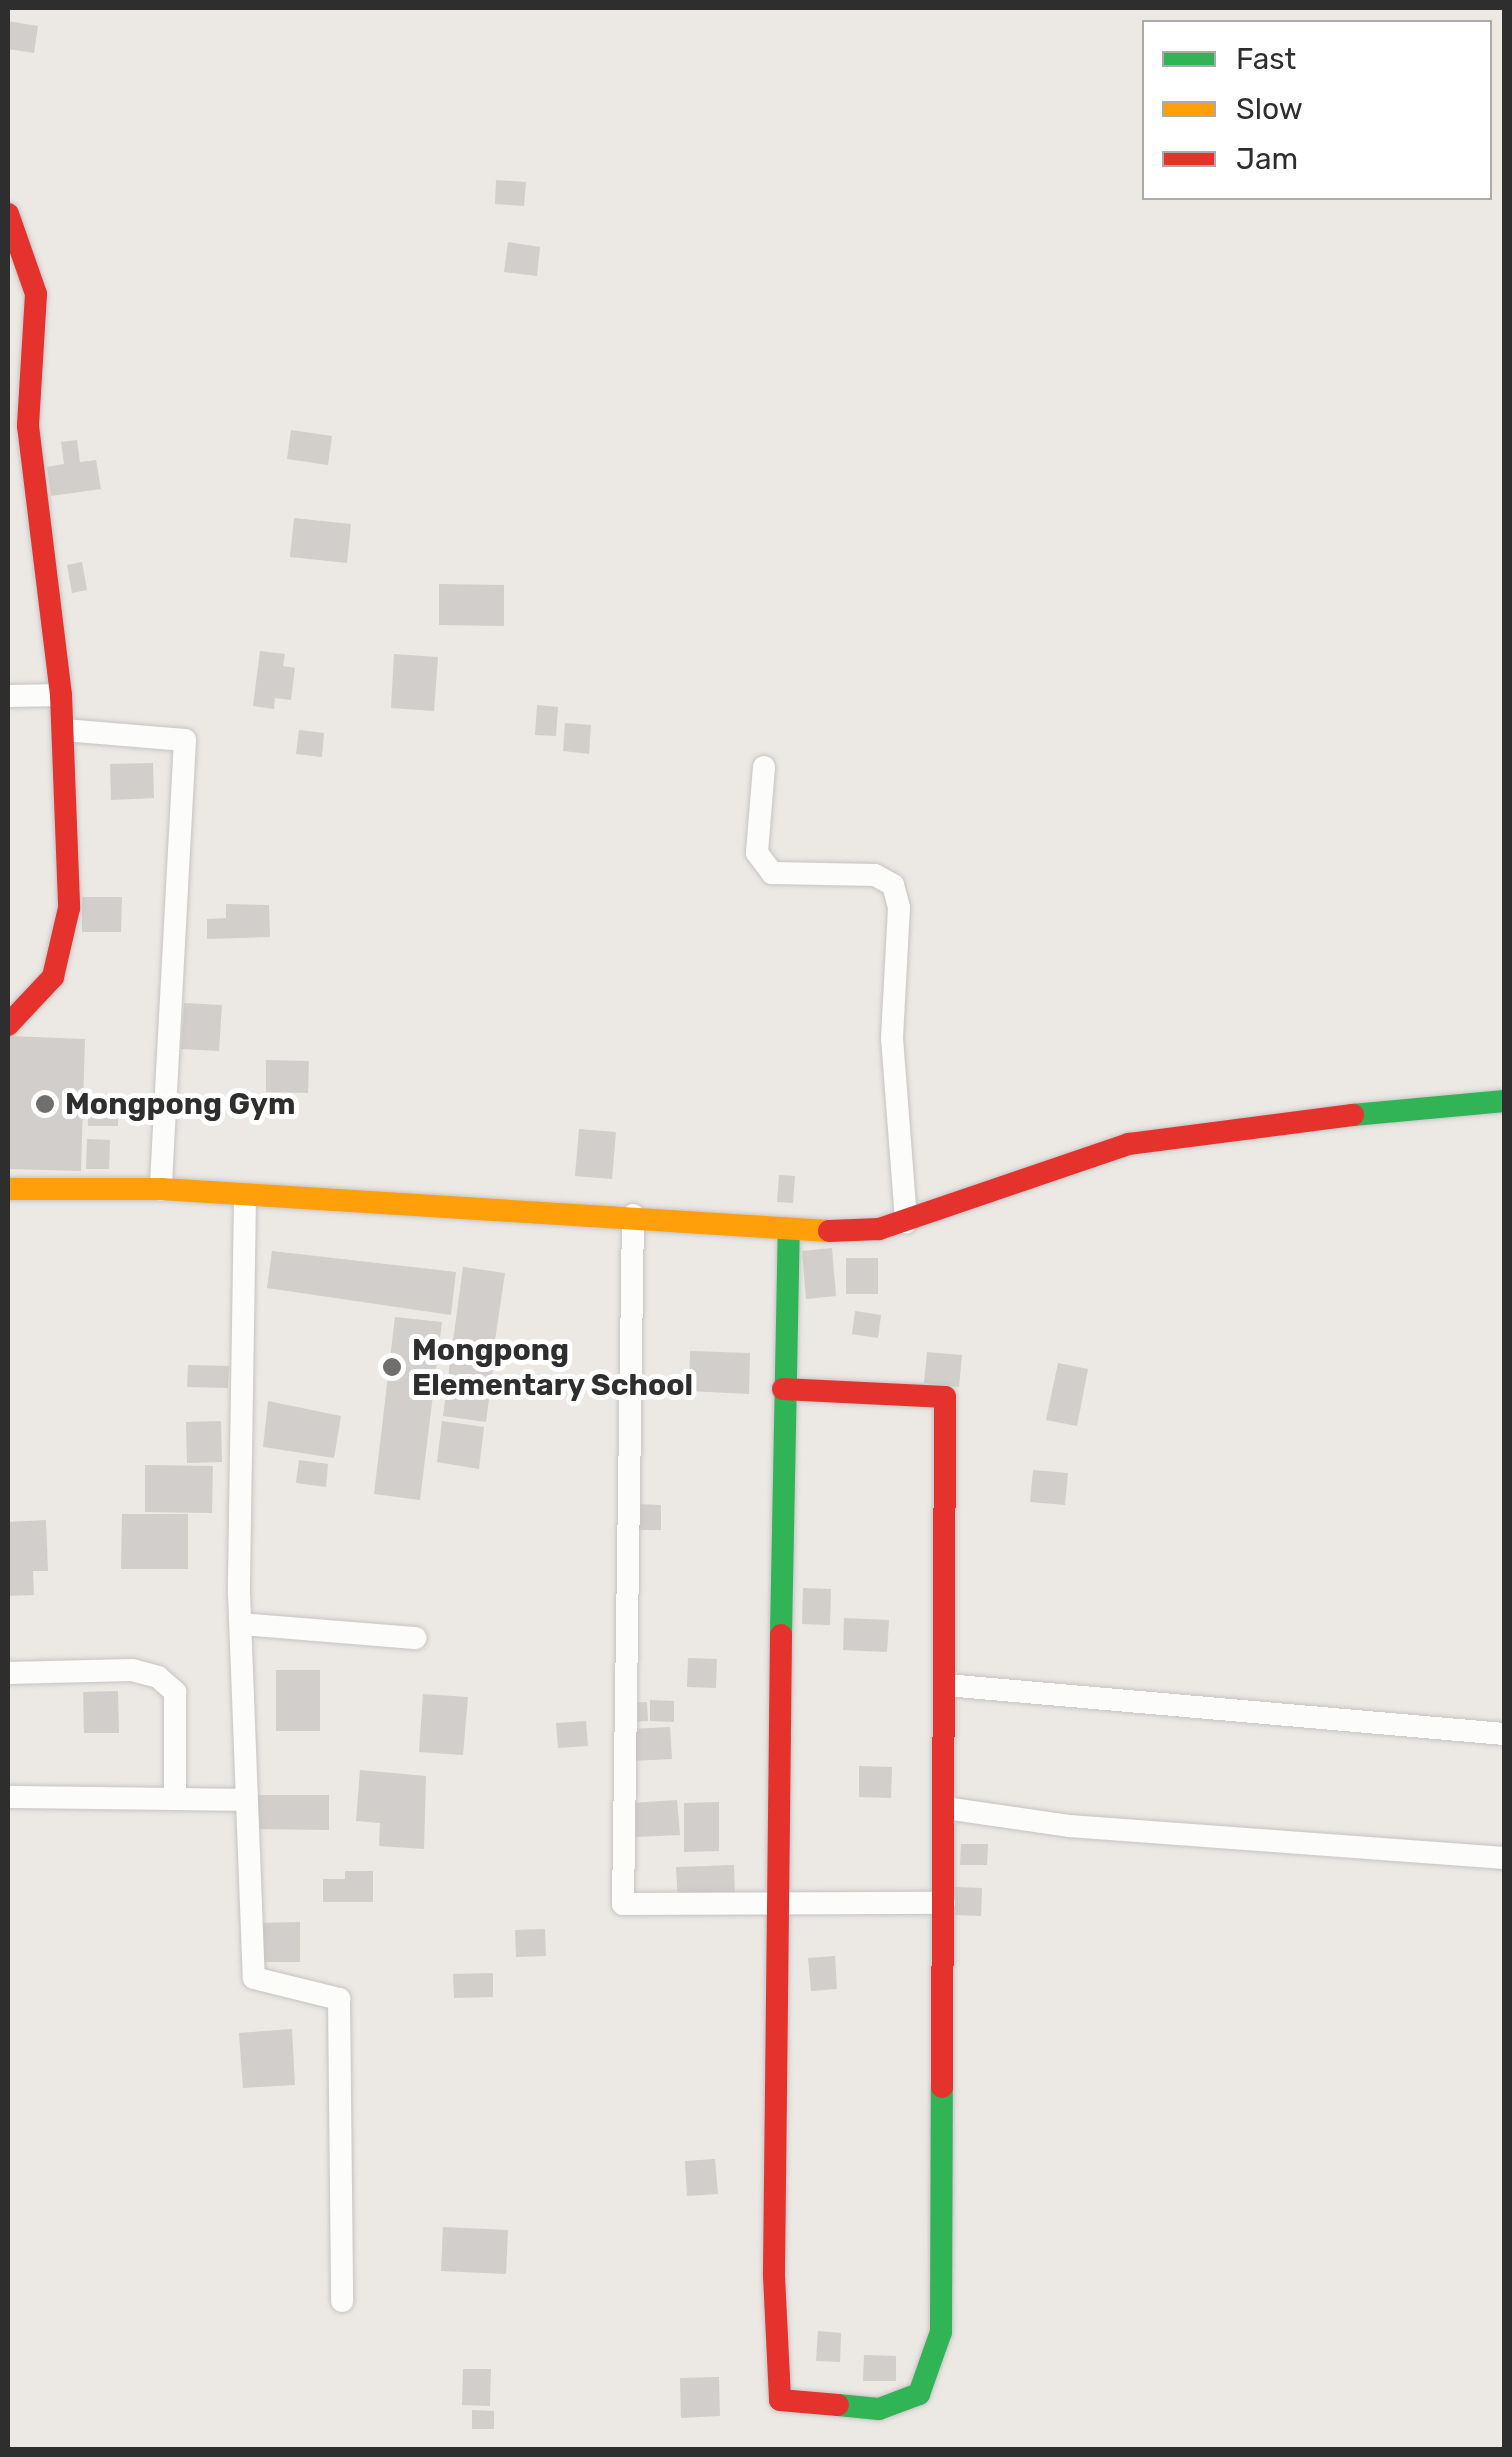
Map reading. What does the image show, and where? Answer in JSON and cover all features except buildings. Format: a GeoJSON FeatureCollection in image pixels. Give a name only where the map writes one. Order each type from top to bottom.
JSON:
{"type":"FeatureCollection","features":[{"type":"Feature","properties":{"kind":"street"},"geometry":{"type":"LineString","coordinates":[[8,214],[36,294],[28,426],[64,730],[65,948],[53,976],[8,1025]]}},
{"type":"Feature","properties":{"kind":"street"},"geometry":{"type":"LineString","coordinates":[[8,696],[61,695]]}},
{"type":"Feature","properties":{"kind":"street"},"geometry":{"type":"LineString","coordinates":[[64,730],[185,740],[161,1188]]}},
{"type":"Feature","properties":{"kind":"street"},"geometry":{"type":"LineString","coordinates":[[764,766],[757,853],[772,872],[875,875],[893,885],[899,908],[892,1038],[906,1222]]}},
{"type":"Feature","properties":{"kind":"street"},"geometry":{"type":"LineString","coordinates":[[8,1189],[161,1188],[245,1198],[633,1216],[789,1232],[906,1222],[1130,1144],[1222,1128],[1504,1101]]}},
{"type":"Feature","properties":{"kind":"street"},"geometry":{"type":"LineString","coordinates":[[245,1198],[242,1800],[254,1978],[339,2000],[342,2301]]}},
{"type":"Feature","properties":{"kind":"street"},"geometry":{"type":"LineString","coordinates":[[633,1216],[624,1904],[780,1907],[944,1902]]}},
{"type":"Feature","properties":{"kind":"street"},"geometry":{"type":"LineString","coordinates":[[783,1389],[945,1396],[942,2332],[919,2394],[879,2409],[780,2400],[774,2276],[783,1389],[789,1232]]}},
{"type":"Feature","properties":{"kind":"street"},"geometry":{"type":"LineString","coordinates":[[241,1624],[415,1638]]}},
{"type":"Feature","properties":{"kind":"street"},"geometry":{"type":"LineString","coordinates":[[8,1672],[132,1670],[158,1677],[175,1692],[175,1795]]}},
{"type":"Feature","properties":{"kind":"street"},"geometry":{"type":"LineString","coordinates":[[946,1685],[1504,1734]]}},
{"type":"Feature","properties":{"kind":"street"},"geometry":{"type":"LineString","coordinates":[[8,1796],[175,1795],[242,1800]]}},
{"type":"Feature","properties":{"kind":"street"},"geometry":{"type":"LineString","coordinates":[[945,1808],[1070,1826],[1504,1858]]}},
{"type":"Feature","properties":{"kind":"traffic: fast"},"geometry":{"type":"LineString","coordinates":[[1353,1115],[1504,1101]]}},
{"type":"Feature","properties":{"kind":"traffic: fast"},"geometry":{"type":"LineString","coordinates":[[781,1635],[789,1232]]}},
{"type":"Feature","properties":{"kind":"traffic: fast"},"geometry":{"type":"LineString","coordinates":[[838,2405],[879,2409],[919,2394],[941,2332],[942,2087]]}},
{"type":"Feature","properties":{"kind":"traffic: slow"},"geometry":{"type":"LineString","coordinates":[[8,1189],[161,1189],[829,1231]]}},
{"type":"Feature","properties":{"kind":"traffic: jam"},"geometry":{"type":"LineString","coordinates":[[8,214],[36,294],[28,426],[61,695],[69,908],[53,977],[8,1025]]}},
{"type":"Feature","properties":{"kind":"traffic: jam"},"geometry":{"type":"LineString","coordinates":[[829,1231],[879,1229],[1129,1144],[1353,1115]]}},
{"type":"Feature","properties":{"kind":"traffic: jam"},"geometry":{"type":"LineString","coordinates":[[783,1389],[945,1397],[942,2087]]}},
{"type":"Feature","properties":{"kind":"traffic: jam"},"geometry":{"type":"LineString","coordinates":[[781,1635],[774,2276],[780,2400],[838,2405]]}},
{"type":"Feature","properties":{"kind":"place","name":"Mongpong Gym"},"geometry":{"type":"Point","coordinates":[45,1104]}},
{"type":"Feature","properties":{"kind":"place","name":"Mongpong Elementary School"},"geometry":{"type":"Point","coordinates":[392,1367]}}]}
